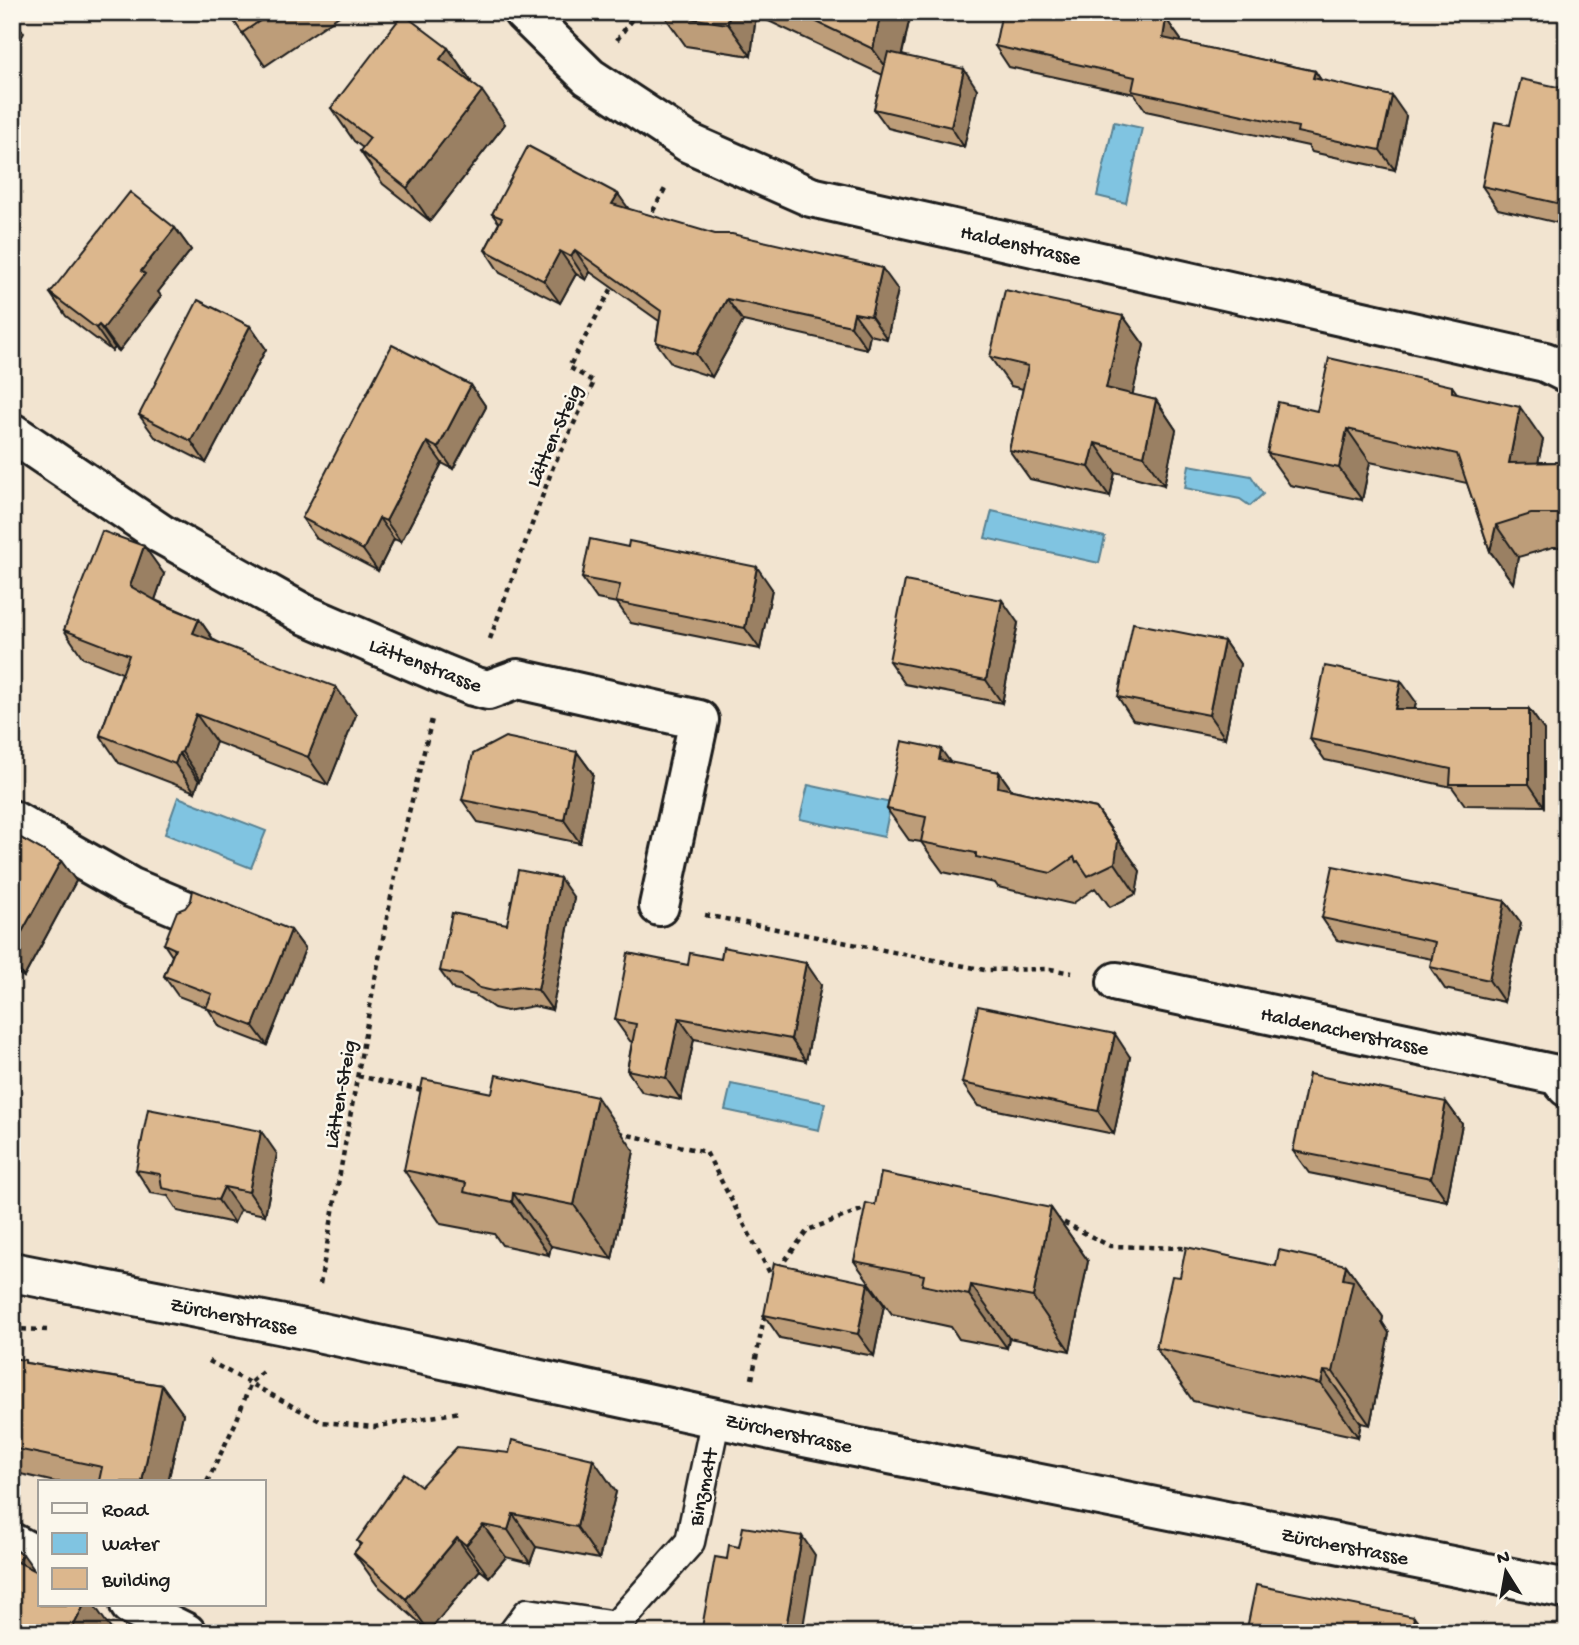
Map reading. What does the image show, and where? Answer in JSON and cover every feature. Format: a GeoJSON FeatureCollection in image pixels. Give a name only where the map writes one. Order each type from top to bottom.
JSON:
{"type":"FeatureCollection","features":[{"type":"Feature","properties":{"kind":"street","name":"Haldenstrasse"},"geometry":{"type":"LineString","coordinates":[[523,12],[589,77],[689,143],[811,197],[1545,362],[1567,373]]}},
{"type":"Feature","properties":{"kind":"street","name":"Lättenstrasse"},"geometry":{"type":"LineString","coordinates":[[12,433],[161,534],[304,614],[458,680],[488,690],[518,679],[699,720],[659,906]]}},
{"type":"Feature","properties":{"kind":"street"},"geometry":{"type":"LineString","coordinates":[[12,820],[130,887],[185,910]]}},
{"type":"Feature","properties":{"kind":"street","name":"Haldenacherstrasse"},"geometry":{"type":"LineString","coordinates":[[1117,982],[1557,1075],[1567,1087]]}},
{"type":"Feature","properties":{"kind":"street","name":"Zürcherstrasse"},"geometry":{"type":"LineString","coordinates":[[12,1272],[304,1329],[818,1439],[1567,1589]]}},
{"type":"Feature","properties":{"kind":"street"},"geometry":{"type":"LineString","coordinates":[[12,1543],[38,1557]]}},
{"type":"Feature","properties":{"kind":"street"},"geometry":{"type":"LineString","coordinates":[[133,1606],[186,1633]]}},
{"type":"Feature","properties":{"kind":"lane","name":"Binzmatt"},"geometry":{"type":"LineString","coordinates":[[513,1633],[528,1613],[616,1626],[690,1542],[716,1417]]}},
{"type":"Feature","properties":{"kind":"path"},"geometry":{"type":"LineString","coordinates":[[645,226],[689,143]]}},
{"type":"Feature","properties":{"kind":"path","name":"Lätten-Steig"},"geometry":{"type":"LineString","coordinates":[[208,1480],[236,1422],[251,1382],[285,1354],[299,1353],[307,1305],[318,1293],[402,841],[458,680],[594,382],[569,368],[620,273]]}},
{"type":"Feature","properties":{"kind":"path"},"geometry":{"type":"LineString","coordinates":[[659,906],[985,970],[1050,969],[1117,982]]}},
{"type":"Feature","properties":{"kind":"path"},"geometry":{"type":"LineString","coordinates":[[358,1076],[439,1094]]}},
{"type":"Feature","properties":{"kind":"path"},"geometry":{"type":"LineString","coordinates":[[613,1132],[706,1152],[772,1277]]}},
{"type":"Feature","properties":{"kind":"path"},"geometry":{"type":"LineString","coordinates":[[770,1289],[772,1277],[808,1230],[892,1198]]}},
{"type":"Feature","properties":{"kind":"path"},"geometry":{"type":"LineString","coordinates":[[1052,1216],[1110,1246],[1181,1248],[1194,1251]]}},
{"type":"Feature","properties":{"kind":"path"},"geometry":{"type":"LineString","coordinates":[[750,1390],[767,1302]]}},
{"type":"Feature","properties":{"kind":"path"},"geometry":{"type":"LineString","coordinates":[[12,1329],[53,1330]]}},
{"type":"Feature","properties":{"kind":"path"},"geometry":{"type":"LineString","coordinates":[[208,1360],[322,1422],[374,1427],[467,1411]]}},
{"type":"Feature","properties":{"kind":"water"},"geometry":{"type":"Polygon","coordinates":[[[1114,122],[1142,128],[1126,203],[1097,196],[1114,122]]]}},
{"type":"Feature","properties":{"kind":"water"},"geometry":{"type":"Polygon","coordinates":[[[1189,465],[1251,476],[1263,494],[1250,506],[1240,499],[1185,488],[1189,465]]]}},
{"type":"Feature","properties":{"kind":"water"},"geometry":{"type":"Polygon","coordinates":[[[992,511],[1105,537],[1099,563],[985,538],[992,511]]]}},
{"type":"Feature","properties":{"kind":"water"},"geometry":{"type":"Polygon","coordinates":[[[808,785],[891,803],[884,837],[800,819],[808,785]]]}},
{"type":"Feature","properties":{"kind":"water"},"geometry":{"type":"Polygon","coordinates":[[[178,797],[266,831],[251,868],[165,834],[178,797]]]}},
{"type":"Feature","properties":{"kind":"water"},"geometry":{"type":"Polygon","coordinates":[[[731,1084],[825,1103],[819,1130],[725,1110],[731,1084]]]}},
{"type":"Feature","properties":{"kind":"building"},"geometry":{"type":"Polygon","coordinates":[[[228,12],[273,12],[242,33],[228,12]]]}},
{"type":"Feature","properties":{"kind":"building"},"geometry":{"type":"Polygon","coordinates":[[[729,12],[728,24],[663,14],[729,12]]]}},
{"type":"Feature","properties":{"kind":"building"},"geometry":{"type":"Polygon","coordinates":[[[796,12],[881,12],[873,49],[796,12]]]}},
{"type":"Feature","properties":{"kind":"building"},"geometry":{"type":"Polygon","coordinates":[[[1002,12],[1133,12],[1166,19],[1163,38],[1315,71],[1313,78],[1392,96],[1380,150],[1297,132],[1298,127],[1132,91],[1135,77],[995,46],[1002,12]]]}},
{"type":"Feature","properties":{"kind":"building"},"geometry":{"type":"Polygon","coordinates":[[[403,14],[448,48],[440,59],[482,91],[407,188],[360,151],[370,138],[331,108],[403,14]]]}},
{"type":"Feature","properties":{"kind":"building"},"geometry":{"type":"Polygon","coordinates":[[[888,52],[964,69],[951,127],[874,109],[888,52]]]}},
{"type":"Feature","properties":{"kind":"building"},"geometry":{"type":"Polygon","coordinates":[[[1521,79],[1567,89],[1567,177],[1561,204],[1482,186],[1495,122],[1510,125],[1521,79]]]}},
{"type":"Feature","properties":{"kind":"building"},"geometry":{"type":"Polygon","coordinates":[[[528,146],[618,194],[612,204],[715,234],[732,234],[882,268],[871,316],[854,313],[851,326],[727,299],[696,354],[656,342],[661,311],[575,250],[571,257],[560,251],[544,281],[485,250],[502,218],[492,214],[528,146]]]}},
{"type":"Feature","properties":{"kind":"building"},"geometry":{"type":"Polygon","coordinates":[[[130,192],[175,228],[141,271],[145,274],[103,329],[99,325],[96,328],[50,293],[130,192]]]}},
{"type":"Feature","properties":{"kind":"building"},"geometry":{"type":"Polygon","coordinates":[[[1005,290],[1123,316],[1106,388],[1156,400],[1144,456],[1095,443],[1089,467],[1009,450],[1028,366],[990,357],[1005,290]]]}},
{"type":"Feature","properties":{"kind":"building"},"geometry":{"type":"Polygon","coordinates":[[[198,300],[250,326],[191,441],[139,415],[198,300]]]}},
{"type":"Feature","properties":{"kind":"building"},"geometry":{"type":"Polygon","coordinates":[[[392,345],[471,385],[438,448],[427,442],[386,521],[379,518],[363,550],[302,518],[392,345]]]}},
{"type":"Feature","properties":{"kind":"building"},"geometry":{"type":"Polygon","coordinates":[[[1329,358],[1452,386],[1452,392],[1520,407],[1509,463],[1567,462],[1567,514],[1531,514],[1496,525],[1490,551],[1457,454],[1347,429],[1339,468],[1267,453],[1278,402],[1317,411],[1329,358]]]}},
{"type":"Feature","properties":{"kind":"building"},"geometry":{"type":"Polygon","coordinates":[[[102,531],[144,546],[130,586],[162,604],[199,619],[193,633],[336,687],[308,757],[196,714],[175,764],[100,735],[129,655],[64,630],[102,531]]]}},
{"type":"Feature","properties":{"kind":"building"},"geometry":{"type":"Polygon","coordinates":[[[590,539],[628,547],[629,541],[757,567],[745,628],[616,602],[620,585],[582,578],[590,539]]]}},
{"type":"Feature","properties":{"kind":"building"},"geometry":{"type":"Polygon","coordinates":[[[905,581],[1002,600],[986,680],[889,661],[905,581]]]}},
{"type":"Feature","properties":{"kind":"building"},"geometry":{"type":"Polygon","coordinates":[[[1133,623],[1224,641],[1209,715],[1118,697],[1133,623]]]}},
{"type":"Feature","properties":{"kind":"building"},"geometry":{"type":"Polygon","coordinates":[[[1325,666],[1401,681],[1395,709],[1529,709],[1529,784],[1450,784],[1451,769],[1310,739],[1325,666]]]}},
{"type":"Feature","properties":{"kind":"building"},"geometry":{"type":"Polygon","coordinates":[[[505,737],[577,752],[564,820],[462,800],[473,754],[505,737]]]}},
{"type":"Feature","properties":{"kind":"building"},"geometry":{"type":"Polygon","coordinates":[[[902,741],[941,749],[939,760],[999,772],[998,787],[1096,808],[1118,841],[1115,863],[1088,876],[1074,857],[1051,873],[921,842],[926,817],[887,809],[902,741]]]}},
{"type":"Feature","properties":{"kind":"building"},"geometry":{"type":"Polygon","coordinates":[[[12,833],[61,861],[12,950],[12,833]]]}},
{"type":"Feature","properties":{"kind":"building"},"geometry":{"type":"Polygon","coordinates":[[[1333,866],[1505,901],[1489,980],[1430,967],[1435,942],[1322,918],[1333,866]]]}},
{"type":"Feature","properties":{"kind":"building"},"geometry":{"type":"Polygon","coordinates":[[[518,870],[560,878],[538,990],[520,987],[493,991],[480,988],[461,975],[440,971],[452,913],[507,924],[518,870]]]}},
{"type":"Feature","properties":{"kind":"building"},"geometry":{"type":"Polygon","coordinates":[[[193,890],[291,930],[253,1026],[206,1008],[212,994],[164,976],[175,949],[164,944],[177,911],[185,908],[191,900],[193,890]]]}},
{"type":"Feature","properties":{"kind":"building"},"geometry":{"type":"Polygon","coordinates":[[[723,947],[806,963],[791,1039],[679,1018],[666,1078],[627,1070],[636,1024],[615,1020],[628,953],[688,965],[690,953],[721,959],[723,947]]]}},
{"type":"Feature","properties":{"kind":"building"},"geometry":{"type":"Polygon","coordinates":[[[978,1006],[1115,1034],[1098,1111],[962,1083],[978,1006]]]}},
{"type":"Feature","properties":{"kind":"building"},"geometry":{"type":"Polygon","coordinates":[[[1309,1074],[1446,1102],[1431,1178],[1293,1151],[1309,1074]]]}},
{"type":"Feature","properties":{"kind":"building"},"geometry":{"type":"Polygon","coordinates":[[[496,1075],[597,1097],[574,1205],[513,1193],[512,1202],[464,1192],[466,1183],[404,1170],[423,1079],[492,1093],[496,1075]]]}},
{"type":"Feature","properties":{"kind":"building"},"geometry":{"type":"Polygon","coordinates":[[[148,1109],[261,1131],[249,1192],[224,1187],[218,1200],[162,1188],[160,1174],[136,1170],[148,1109]]]}},
{"type":"Feature","properties":{"kind":"building"},"geometry":{"type":"Polygon","coordinates":[[[881,1173],[1051,1208],[1033,1297],[971,1285],[969,1295],[922,1285],[924,1275],[854,1261],[866,1203],[875,1205],[881,1173]]]}},
{"type":"Feature","properties":{"kind":"building"},"geometry":{"type":"Polygon","coordinates":[[[1186,1247],[1276,1266],[1279,1250],[1346,1265],[1343,1279],[1353,1281],[1333,1372],[1324,1371],[1321,1384],[1156,1348],[1172,1276],[1180,1277],[1186,1247]]]}},
{"type":"Feature","properties":{"kind":"building"},"geometry":{"type":"Polygon","coordinates":[[[774,1263],[868,1283],[858,1334],[764,1315],[774,1263]]]}},
{"type":"Feature","properties":{"kind":"building"},"geometry":{"type":"Polygon","coordinates":[[[12,1358],[25,1360],[25,1363],[162,1385],[142,1480],[99,1480],[102,1467],[12,1448],[12,1358]]]}},
{"type":"Feature","properties":{"kind":"building"},"geometry":{"type":"Polygon","coordinates":[[[512,1440],[593,1459],[577,1527],[513,1514],[508,1530],[483,1525],[466,1545],[457,1538],[406,1599],[354,1553],[361,1544],[357,1541],[404,1473],[421,1486],[457,1447],[509,1453],[512,1440]]]}},
{"type":"Feature","properties":{"kind":"building"},"geometry":{"type":"Polygon","coordinates":[[[743,1527],[802,1536],[785,1633],[701,1633],[715,1557],[727,1559],[729,1545],[739,1547],[743,1527]]]}},
{"type":"Feature","properties":{"kind":"building"},"geometry":{"type":"Polygon","coordinates":[[[12,1548],[23,1554],[18,1562],[38,1572],[38,1606],[84,1606],[70,1633],[12,1633],[12,1548]]]}},
{"type":"Feature","properties":{"kind":"building"},"geometry":{"type":"Polygon","coordinates":[[[1256,1585],[1414,1617],[1411,1633],[1246,1633],[1256,1585]]]}}]}
